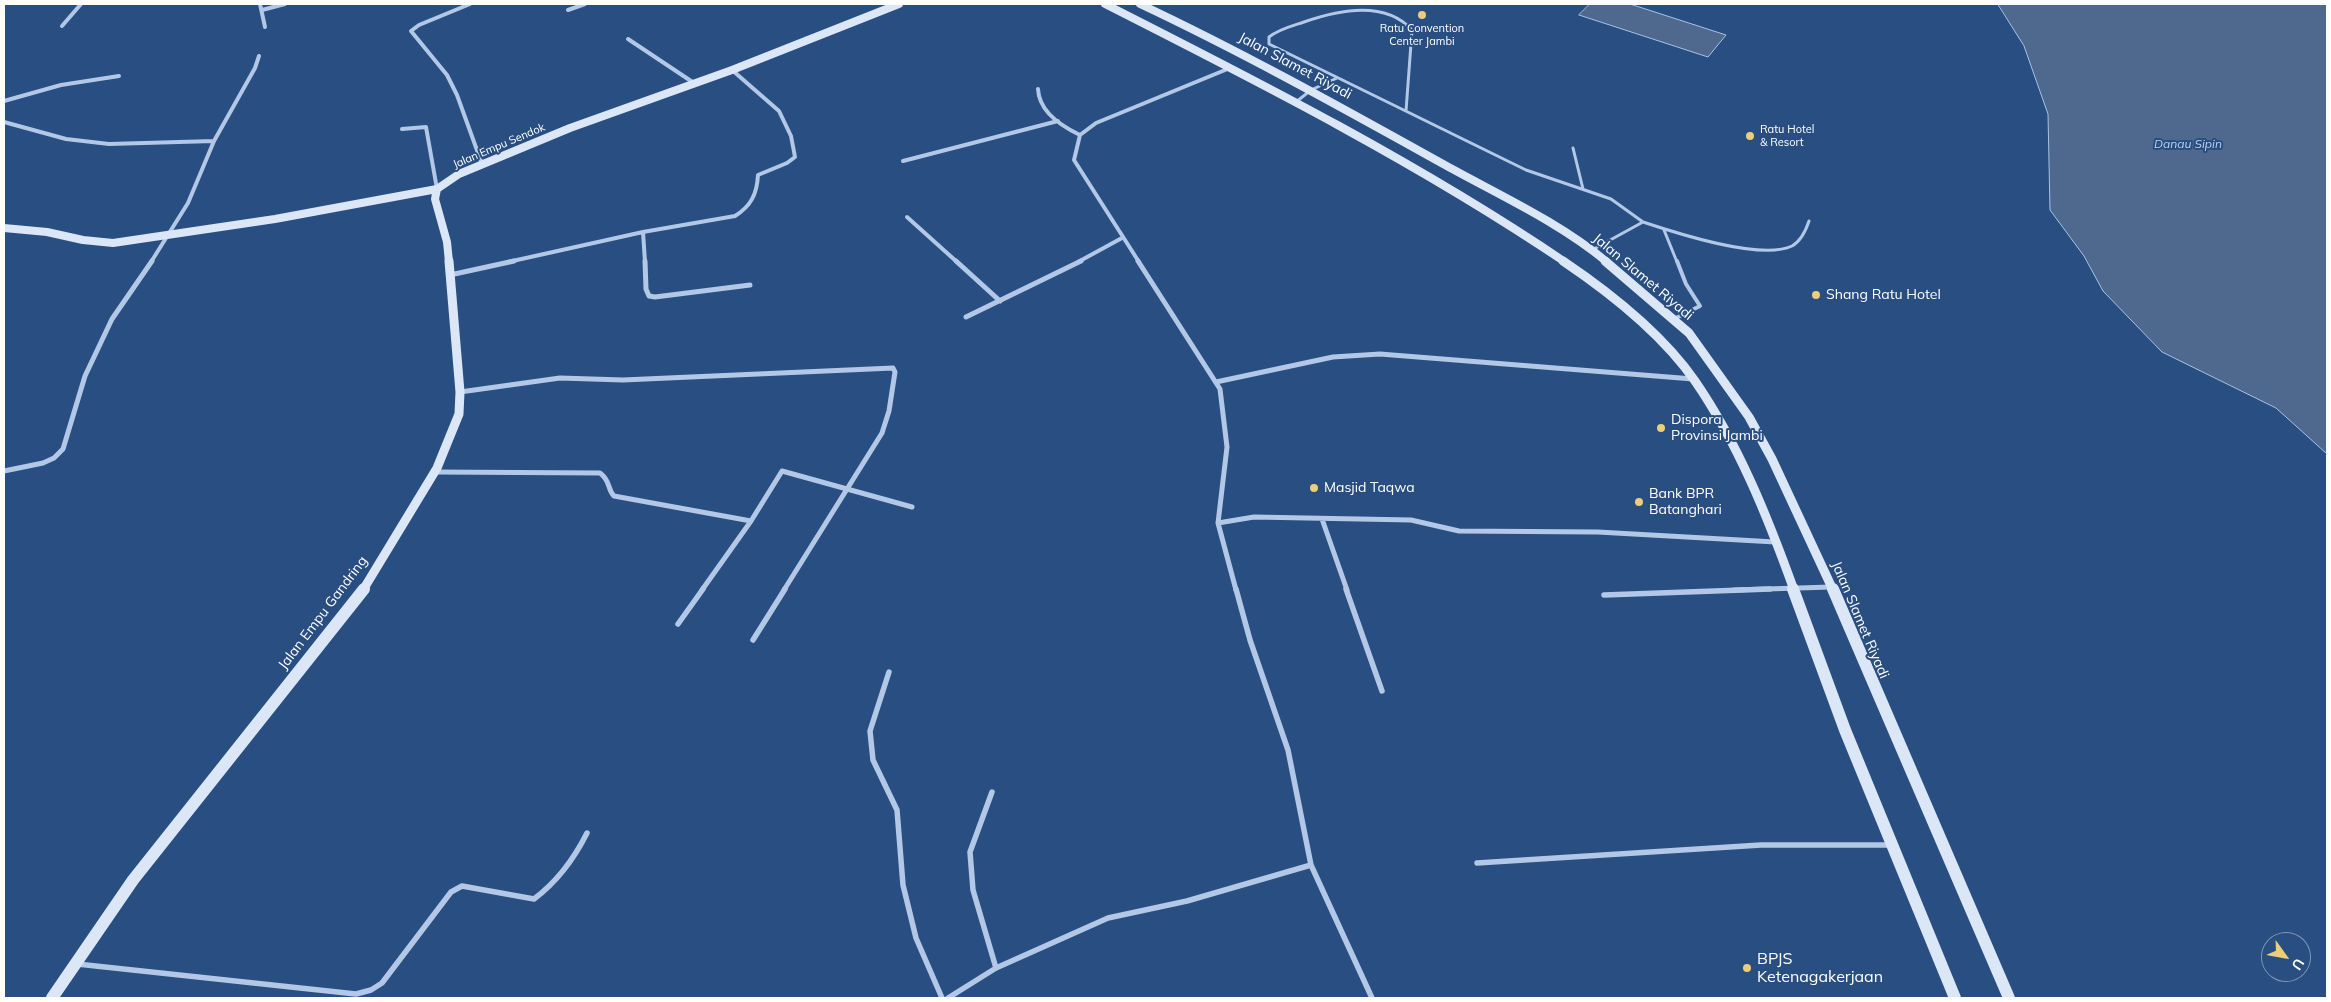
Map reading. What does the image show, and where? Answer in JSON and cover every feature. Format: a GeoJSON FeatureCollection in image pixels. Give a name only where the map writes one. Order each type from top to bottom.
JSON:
{"type":"FeatureCollection","features":[{"type":"Feature","properties":{"kind":"main road","name":"Jalan Empu Sendok"},"geometry":{"type":"LineString","coordinates":[[4,228],[47,232],[95,242],[113,243],[276,219],[437,189],[459,174],[570,128],[732,70],[899,4]]}},
{"type":"Feature","properties":{"kind":"main road"},"geometry":{"type":"LineString","coordinates":[[1105,4],[1211,57],[1408,165],[1566,261],[1609,292],[1644,322],[1694,379],[1738,454],[1775,542],[1851,746],[1955,998]]}},
{"type":"Feature","properties":{"kind":"main road","name":"Jalan Slamet Riyadi"},"geometry":{"type":"LineString","coordinates":[[1140,4],[1311,90],[1438,159],[1592,250],[1673,319],[1700,348],[1749,416],[1772,459],[1832,587],[2009,998]]}},
{"type":"Feature","properties":{"kind":"main road"},"geometry":{"type":"LineString","coordinates":[[1211,57],[1226,46]]}},
{"type":"Feature","properties":{"kind":"main road","name":"Jalan Empu Gandring"},"geometry":{"type":"LineString","coordinates":[[52,998],[132,880],[364,589],[435,472],[459,414],[460,392],[447,242],[435,199],[437,189]]}},
{"type":"Feature","properties":{"kind":"street"},"geometry":{"type":"LineString","coordinates":[[62,26],[81,4]]}},
{"type":"Feature","properties":{"kind":"street"},"geometry":{"type":"LineString","coordinates":[[260,4],[264,27]]}},
{"type":"Feature","properties":{"kind":"street"},"geometry":{"type":"LineString","coordinates":[[262,10],[285,4]]}},
{"type":"Feature","properties":{"kind":"street"},"geometry":{"type":"LineString","coordinates":[[470,4],[419,25],[411,31],[447,75],[482,164]]}},
{"type":"Feature","properties":{"kind":"street"},"geometry":{"type":"LineString","coordinates":[[568,10],[585,4]]}},
{"type":"Feature","properties":{"kind":"street"},"geometry":{"type":"LineString","coordinates":[[628,39],[694,83]]}},
{"type":"Feature","properties":{"kind":"street"},"geometry":{"type":"LineString","coordinates":[[4,471],[43,464],[54,458],[63,449],[85,376],[112,319],[169,236],[188,203],[214,140],[255,68],[259,56]]}},
{"type":"Feature","properties":{"kind":"street"},"geometry":{"type":"LineString","coordinates":[[1230,68],[1096,123],[1080,135],[1074,160],[1220,389],[1227,447],[1218,523],[1250,640],[1288,750],[1311,865],[1372,998]]}},
{"type":"Feature","properties":{"kind":"street"},"geometry":{"type":"LineString","coordinates":[[450,275],[643,232],[735,216],[749,206],[757,190],[758,175],[772,167],[790,162],[795,157],[791,136],[779,111],[732,70]]}},
{"type":"Feature","properties":{"kind":"street"},"geometry":{"type":"LineString","coordinates":[[4,101],[41,90],[100,78],[120,76]]}},
{"type":"Feature","properties":{"kind":"street"},"geometry":{"type":"LineString","coordinates":[[1038,89],[1040,101],[1064,128],[1080,135]]}},
{"type":"Feature","properties":{"kind":"street"},"geometry":{"type":"LineString","coordinates":[[903,161],[1058,121]]}},
{"type":"Feature","properties":{"kind":"street"},"geometry":{"type":"LineString","coordinates":[[4,122],[66,140],[109,144],[214,140]]}},
{"type":"Feature","properties":{"kind":"street"},"geometry":{"type":"LineString","coordinates":[[402,129],[421,126],[426,128],[437,189]]}},
{"type":"Feature","properties":{"kind":"street"},"geometry":{"type":"LineString","coordinates":[[907,217],[1000,300]]}},
{"type":"Feature","properties":{"kind":"street"},"geometry":{"type":"LineString","coordinates":[[643,232],[646,289],[649,296],[655,297],[750,284]]}},
{"type":"Feature","properties":{"kind":"street"},"geometry":{"type":"LineString","coordinates":[[966,316],[1053,276],[1122,238]]}},
{"type":"Feature","properties":{"kind":"street"},"geometry":{"type":"LineString","coordinates":[[1216,382],[1324,359],[1380,354],[1694,379]]}},
{"type":"Feature","properties":{"kind":"street"},"geometry":{"type":"LineString","coordinates":[[460,392],[560,378],[623,380],[892,368],[895,372],[889,411],[882,433],[753,640]]}},
{"type":"Feature","properties":{"kind":"street"},"geometry":{"type":"LineString","coordinates":[[678,624],[750,521],[782,471],[912,507]]}},
{"type":"Feature","properties":{"kind":"street"},"geometry":{"type":"LineString","coordinates":[[435,472],[600,473],[608,478],[611,486],[610,492],[614,496],[750,521]]}},
{"type":"Feature","properties":{"kind":"street"},"geometry":{"type":"LineString","coordinates":[[1218,523],[1254,517],[1411,520],[1459,531],[1598,532],[1775,542]]}},
{"type":"Feature","properties":{"kind":"street"},"geometry":{"type":"LineString","coordinates":[[1322,519],[1382,691]]}},
{"type":"Feature","properties":{"kind":"street"},"geometry":{"type":"LineString","coordinates":[[1604,595],[1832,587]]}},
{"type":"Feature","properties":{"kind":"street"},"geometry":{"type":"LineString","coordinates":[[889,672],[870,731],[873,760],[897,810],[903,885],[916,938],[942,998]]}},
{"type":"Feature","properties":{"kind":"street"},"geometry":{"type":"LineString","coordinates":[[992,792],[970,852],[973,890],[996,968]]}},
{"type":"Feature","properties":{"kind":"street"},"geometry":{"type":"LineString","coordinates":[[74,964],[356,994],[371,990],[382,982],[451,892],[462,886],[534,899],[552,887],[577,853],[587,833]]}},
{"type":"Feature","properties":{"kind":"street"},"geometry":{"type":"LineString","coordinates":[[1477,863],[1761,845],[1892,846]]}},
{"type":"Feature","properties":{"kind":"street"},"geometry":{"type":"LineString","coordinates":[[948,998],[996,968],[1108,918],[1187,901],[1311,865]]}},
{"type":"Feature","properties":{"kind":"lane"},"geometry":{"type":"LineString","coordinates":[[1346,4],[1347,10]]}},
{"type":"Feature","properties":{"kind":"lane"},"geometry":{"type":"LineString","coordinates":[[1406,111],[1412,30],[1408,22],[1398,17],[1371,10],[1347,10],[1277,31],[1268,41],[1269,44],[1526,170],[1611,199],[1643,222],[1664,230],[1692,239],[1777,249],[1792,246],[1805,233],[1809,221]]}},
{"type":"Feature","properties":{"kind":"lane"},"geometry":{"type":"LineString","coordinates":[[1294,103],[1311,90],[1337,78]]}},
{"type":"Feature","properties":{"kind":"lane"},"geometry":{"type":"LineString","coordinates":[[1574,148],[1583,189]]}},
{"type":"Feature","properties":{"kind":"lane"},"geometry":{"type":"LineString","coordinates":[[1592,250],[1643,222]]}},
{"type":"Feature","properties":{"kind":"lane"},"geometry":{"type":"LineString","coordinates":[[1664,230],[1686,284],[1700,306],[1673,319]]}},
{"type":"Feature","properties":{"kind":"water"},"geometry":{"type":"Polygon","coordinates":[[[1590,4],[1630,4],[1726,35],[1708,57],[1579,15],[1590,4]]]}},
{"type":"Feature","properties":{"kind":"water","name":"Danau Sipin"},"geometry":{"type":"Polygon","coordinates":[[[1998,4],[2327,4],[2327,454],[2276,408],[2162,352],[2103,291],[2084,256],[2050,210],[2048,114],[2024,46],[1998,4]]]}},
{"type":"Feature","properties":{"kind":"place","name":"Ratu Convention Center Jambi"},"geometry":{"type":"Point","coordinates":[1422,15]}},
{"type":"Feature","properties":{"kind":"place","name":"Ratu Hotel & Resort"},"geometry":{"type":"Point","coordinates":[1750,136]}},
{"type":"Feature","properties":{"kind":"place","name":"Shang Ratu Hotel"},"geometry":{"type":"Point","coordinates":[1816,295]}},
{"type":"Feature","properties":{"kind":"place","name":"Dispora Provinsi Jambi"},"geometry":{"type":"Point","coordinates":[1661,428]}},
{"type":"Feature","properties":{"kind":"place","name":"Masjid Taqwa"},"geometry":{"type":"Point","coordinates":[1314,488]}},
{"type":"Feature","properties":{"kind":"place","name":"Bank BPR Batanghari"},"geometry":{"type":"Point","coordinates":[1639,502]}},
{"type":"Feature","properties":{"kind":"place","name":"BPJS Ketenagakerjaan"},"geometry":{"type":"Point","coordinates":[1747,968]}}]}
